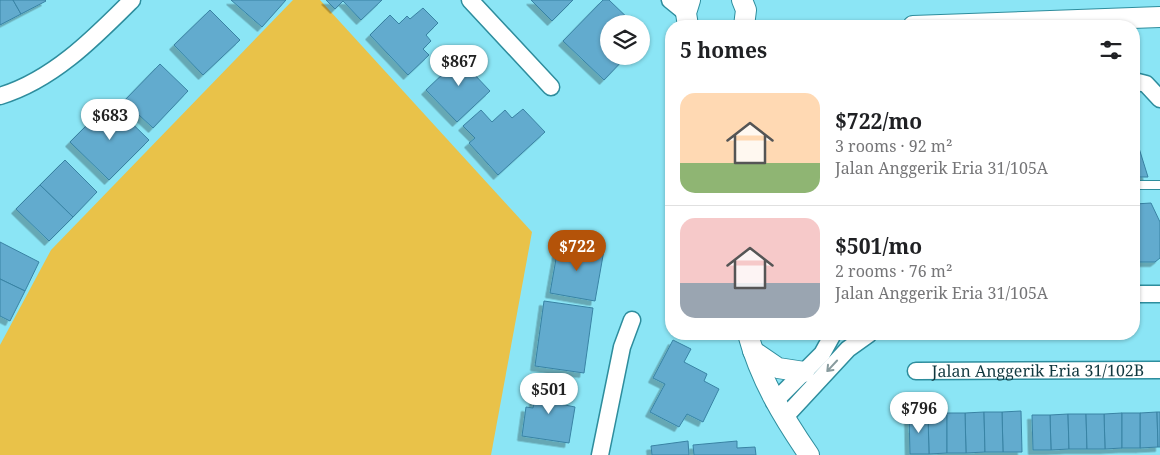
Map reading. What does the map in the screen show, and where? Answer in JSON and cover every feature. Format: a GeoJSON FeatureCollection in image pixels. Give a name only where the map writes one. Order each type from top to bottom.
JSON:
{"type":"FeatureCollection","features":[{"type":"Feature","properties":{"kind":"street"},"geometry":{"type":"LineString","coordinates":[[0,96],[46,74],[84,48],[132,0]]}},
{"type":"Feature","properties":{"kind":"street"},"geometry":{"type":"LineString","coordinates":[[470,0],[551,86]]}},
{"type":"Feature","properties":{"kind":"street"},"geometry":{"type":"LineString","coordinates":[[670,0],[688,13]]}},
{"type":"Feature","properties":{"kind":"street"},"geometry":{"type":"LineString","coordinates":[[742,0],[746,10],[745,20]]}},
{"type":"Feature","properties":{"kind":"street"},"geometry":{"type":"LineString","coordinates":[[1096,20],[1160,17]]}},
{"type":"Feature","properties":{"kind":"street"},"geometry":{"type":"LineString","coordinates":[[1140,82],[1146,84],[1160,99]]}},
{"type":"Feature","properties":{"kind":"street"},"geometry":{"type":"LineString","coordinates":[[1140,294],[1160,294]]}},
{"type":"Feature","properties":{"kind":"street"},"geometry":{"type":"LineString","coordinates":[[600,455],[622,347],[632,320]]}},
{"type":"Feature","properties":{"kind":"street"},"geometry":{"type":"LineString","coordinates":[[779,410],[804,372],[822,354],[830,340]]}},
{"type":"Feature","properties":{"kind":"street"},"geometry":{"type":"LineString","coordinates":[[779,410],[861,340]]}},
{"type":"Feature","properties":{"kind":"street"},"geometry":{"type":"LineString","coordinates":[[750,343],[778,368],[804,372]]}},
{"type":"Feature","properties":{"kind":"street"},"geometry":{"type":"LineString","coordinates":[[750,343],[779,410],[809,455]]}},
{"type":"Feature","properties":{"kind":"street","name":"Jalan Anggerik Eria 31/102B"},"geometry":{"type":"LineString","coordinates":[[916,371],[1160,370]]}},
{"type":"Feature","properties":{"kind":"lane"},"geometry":{"type":"LineString","coordinates":[[1140,185],[1160,185]]}},
{"type":"Feature","properties":{"kind":"shaded area"},"geometry":{"type":"Polygon","coordinates":[[[293,0],[320,0],[532,232],[491,455],[0,455],[0,345],[51,250],[293,0]]]}},
{"type":"Feature","properties":{"kind":"building"},"geometry":{"type":"Polygon","coordinates":[[[0,0],[13,0],[21,14],[0,25],[0,0]]]}},
{"type":"Feature","properties":{"kind":"building"},"geometry":{"type":"Polygon","coordinates":[[[13,0],[45,0],[46,1],[21,14],[13,0]]]}},
{"type":"Feature","properties":{"kind":"building"},"geometry":{"type":"Polygon","coordinates":[[[231,0],[286,0],[262,27],[231,0]]]}},
{"type":"Feature","properties":{"kind":"building"},"geometry":{"type":"Polygon","coordinates":[[[326,0],[382,0],[361,20],[343,1],[335,9],[326,0]]]}},
{"type":"Feature","properties":{"kind":"building"},"geometry":{"type":"Polygon","coordinates":[[[531,0],[573,0],[552,21],[531,0]]]}},
{"type":"Feature","properties":{"kind":"building"},"geometry":{"type":"Polygon","coordinates":[[[603,0],[609,0],[625,15],[600,15],[600,65],[618,65],[604,80],[563,41],[603,0]]]}},
{"type":"Feature","properties":{"kind":"building"},"geometry":{"type":"Polygon","coordinates":[[[423,8],[438,23],[426,35],[431,41],[423,49],[429,55],[408,75],[370,35],[390,15],[399,24],[407,16],[410,19],[423,8]]]}},
{"type":"Feature","properties":{"kind":"building"},"geometry":{"type":"Polygon","coordinates":[[[210,10],[240,40],[203,75],[174,45],[210,10]]]}},
{"type":"Feature","properties":{"kind":"building"},"geometry":{"type":"Polygon","coordinates":[[[468,50],[482,64],[473,73],[490,91],[457,122],[426,90],[468,50]]]}},
{"type":"Feature","properties":{"kind":"building"},"geometry":{"type":"Polygon","coordinates":[[[160,64],[188,91],[153,128],[124,101],[160,64]]]}},
{"type":"Feature","properties":{"kind":"building"},"geometry":{"type":"Polygon","coordinates":[[[110,102],[149,140],[109,180],[70,142],[110,102]]]}},
{"type":"Feature","properties":{"kind":"building"},"geometry":{"type":"Polygon","coordinates":[[[523,109],[545,132],[498,175],[469,143],[475,138],[463,126],[481,110],[492,122],[505,110],[512,118],[523,109]]]}},
{"type":"Feature","properties":{"kind":"building"},"geometry":{"type":"Polygon","coordinates":[[[1140,151],[1148,177],[1140,177],[1140,151]]]}},
{"type":"Feature","properties":{"kind":"building"},"geometry":{"type":"Polygon","coordinates":[[[65,160],[97,192],[73,217],[40,185],[65,160]]]}},
{"type":"Feature","properties":{"kind":"building"},"geometry":{"type":"Polygon","coordinates":[[[40,185],[73,217],[49,241],[16,209],[40,185]]]}},
{"type":"Feature","properties":{"kind":"building"},"geometry":{"type":"Polygon","coordinates":[[[1151,203],[1160,222],[1160,258],[1155,262],[1140,262],[1140,204],[1151,203]]]}},
{"type":"Feature","properties":{"kind":"building"},"geometry":{"type":"Polygon","coordinates":[[[0,242],[39,262],[25,291],[0,279],[0,242]]]}},
{"type":"Feature","properties":{"kind":"building"},"geometry":{"type":"Polygon","coordinates":[[[559,242],[604,250],[595,301],[550,293],[559,242]]]}},
{"type":"Feature","properties":{"kind":"building"},"geometry":{"type":"Polygon","coordinates":[[[0,279],[25,291],[10,321],[0,316],[0,279]]]}},
{"type":"Feature","properties":{"kind":"building"},"geometry":{"type":"Polygon","coordinates":[[[544,301],[593,308],[584,373],[535,366],[544,301]]]}},
{"type":"Feature","properties":{"kind":"building"},"geometry":{"type":"Polygon","coordinates":[[[673,340],[691,349],[684,362],[707,374],[704,381],[719,389],[703,422],[687,414],[679,427],[650,412],[665,384],[653,378],[673,340]]]}},
{"type":"Feature","properties":{"kind":"building"},"geometry":{"type":"Polygon","coordinates":[[[537,381],[563,385],[560,404],[575,407],[569,443],[522,436],[526,407],[533,408],[537,381]]]}},
{"type":"Feature","properties":{"kind":"building"},"geometry":{"type":"Polygon","coordinates":[[[1021,411],[1022,452],[1003,452],[1002,412],[1021,411]]]}},
{"type":"Feature","properties":{"kind":"building"},"geometry":{"type":"Polygon","coordinates":[[[984,412],[985,452],[966,453],[965,413],[984,412]]]}},
{"type":"Feature","properties":{"kind":"building"},"geometry":{"type":"Polygon","coordinates":[[[984,412],[1002,412],[1003,452],[985,452],[984,412]]]}},
{"type":"Feature","properties":{"kind":"building"},"geometry":{"type":"Polygon","coordinates":[[[1157,412],[1158,447],[1140,448],[1140,413],[1157,412]]]}},
{"type":"Feature","properties":{"kind":"building"},"geometry":{"type":"Polygon","coordinates":[[[1157,412],[1160,412],[1160,447],[1158,447],[1157,412]]]}},
{"type":"Feature","properties":{"kind":"building"},"geometry":{"type":"Polygon","coordinates":[[[947,413],[947,453],[929,454],[928,414],[947,413]]]}},
{"type":"Feature","properties":{"kind":"building"},"geometry":{"type":"Polygon","coordinates":[[[947,413],[965,413],[966,453],[947,453],[947,413]]]}},
{"type":"Feature","properties":{"kind":"building"},"geometry":{"type":"Polygon","coordinates":[[[1122,413],[1122,448],[1105,449],[1104,414],[1122,413]]]}},
{"type":"Feature","properties":{"kind":"building"},"geometry":{"type":"Polygon","coordinates":[[[1122,413],[1140,413],[1140,448],[1122,448],[1122,413]]]}},
{"type":"Feature","properties":{"kind":"building"},"geometry":{"type":"Polygon","coordinates":[[[909,414],[928,414],[929,454],[910,454],[909,414]]]}},
{"type":"Feature","properties":{"kind":"building"},"geometry":{"type":"Polygon","coordinates":[[[1068,414],[1069,449],[1051,450],[1050,415],[1068,414]]]}},
{"type":"Feature","properties":{"kind":"building"},"geometry":{"type":"Polygon","coordinates":[[[1068,414],[1086,414],[1087,449],[1069,449],[1068,414]]]}},
{"type":"Feature","properties":{"kind":"building"},"geometry":{"type":"Polygon","coordinates":[[[1086,414],[1104,414],[1105,449],[1087,449],[1086,414]]]}},
{"type":"Feature","properties":{"kind":"building"},"geometry":{"type":"Polygon","coordinates":[[[1032,415],[1050,415],[1051,450],[1033,450],[1032,415]]]}},
{"type":"Feature","properties":{"kind":"building"},"geometry":{"type":"Polygon","coordinates":[[[688,441],[689,455],[652,455],[651,446],[688,441]]]}},
{"type":"Feature","properties":{"kind":"building"},"geometry":{"type":"Polygon","coordinates":[[[737,441],[737,448],[755,447],[756,455],[694,455],[693,445],[737,441]]]}}]}
